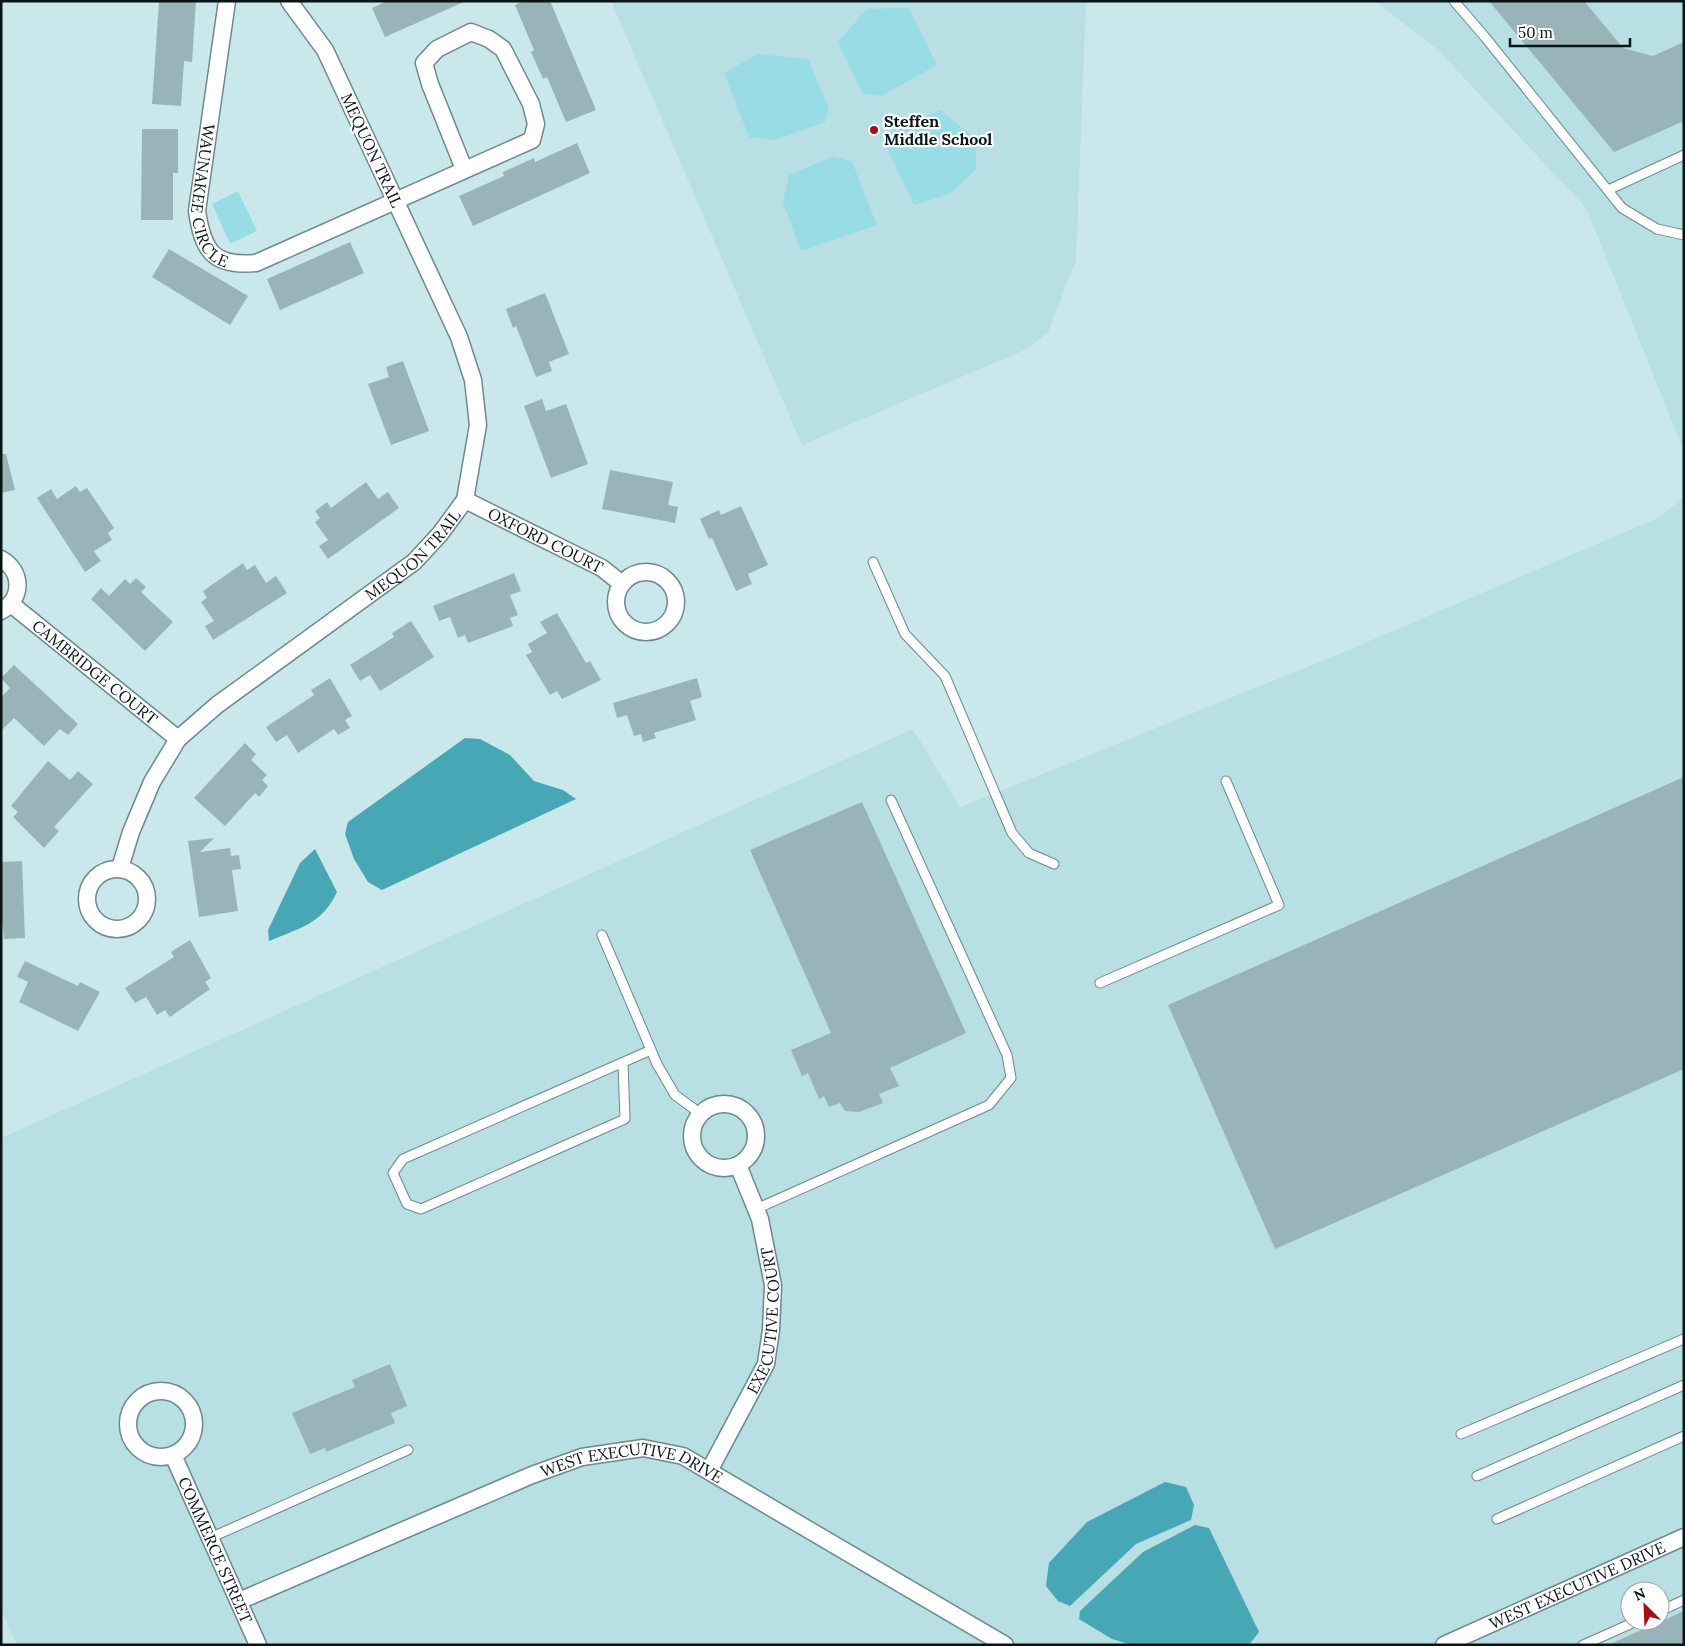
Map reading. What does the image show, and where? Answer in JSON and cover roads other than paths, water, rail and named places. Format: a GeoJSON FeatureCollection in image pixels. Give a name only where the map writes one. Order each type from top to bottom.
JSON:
{"type":"FeatureCollection","features":[{"type":"Feature","properties":{"kind":"street","name":"WAUNAKEE CIRCLE"},"geometry":{"type":"LineString","coordinates":[[227,1],[197,211],[201,237],[208,250],[222,260],[235,265],[256,263],[396,203],[464,169],[532,140],[536,124],[531,104],[503,49],[489,39],[471,32],[437,49],[424,62],[430,84],[464,169]]}},
{"type":"Feature","properties":{"kind":"street","name":"MEQUON TRAIL"},"geometry":{"type":"LineString","coordinates":[[120,868],[131,832],[152,782],[178,739],[217,705],[414,562],[440,534],[466,500],[478,425],[474,380],[459,337],[325,50],[289,1]]}},
{"type":"Feature","properties":{"kind":"street","name":"OXFORD COURT"},"geometry":{"type":"LineString","coordinates":[[466,500],[602,568],[622,584]]}},
{"type":"Feature","properties":{"kind":"street","name":"CAMBRIDGE COURT"},"geometry":{"type":"LineString","coordinates":[[1,559],[14,569],[18,587],[6,608],[178,739]]}},
{"type":"Feature","properties":{"kind":"street"},"geometry":{"type":"LineString","coordinates":[[726,1105],[742,1110],[750,1118],[755,1128],[756,1139],[753,1150],[738,1165],[728,1168],[709,1165],[695,1151],[692,1131],[701,1114],[710,1107],[726,1105]]}},
{"type":"Feature","properties":{"kind":"street","name":"EXECUTIVE COURT"},"geometry":{"type":"LineString","coordinates":[[709,1471],[766,1364],[771,1330],[773,1285],[760,1220],[738,1165]]}},
{"type":"Feature","properties":{"kind":"street"},"geometry":{"type":"LineString","coordinates":[[162,1390],[172,1392],[182,1398],[189,1406],[193,1416],[194,1427],[191,1437],[185,1446],[173,1455],[154,1456],[144,1452],[136,1446],[130,1436],[128,1420],[134,1405],[141,1397],[151,1392],[162,1390]]}},
{"type":"Feature","properties":{"kind":"street","name":"WEST EXECUTIVE DRIVE"},"geometry":{"type":"LineString","coordinates":[[239,1601],[582,1456],[643,1448],[683,1456],[1005,1645]]}},
{"type":"Feature","properties":{"kind":"street","name":"COMMERCE STREET"},"geometry":{"type":"LineString","coordinates":[[173,1455],[258,1645]]}},
{"type":"Feature","properties":{"kind":"street","name":"WEST EXECUTIVE DRIVE"},"geometry":{"type":"LineString","coordinates":[[1444,1645],[1684,1537]]}},
{"type":"Feature","properties":{"kind":"lane"},"geometry":{"type":"LineString","coordinates":[[1454,1],[1622,208],[1657,229],[1684,235]]}},
{"type":"Feature","properties":{"kind":"lane"},"geometry":{"type":"LineString","coordinates":[[1608,190],[1684,155]]}},
{"type":"Feature","properties":{"kind":"lane"},"geometry":{"type":"LineString","coordinates":[[873,562],[905,634],[946,676],[1012,833],[1029,853],[1054,864]]}},
{"type":"Feature","properties":{"kind":"lane"},"geometry":{"type":"LineString","coordinates":[[1100,983],[1279,904],[1226,781]]}},
{"type":"Feature","properties":{"kind":"lane"},"geometry":{"type":"LineString","coordinates":[[756,1209],[989,1105],[1011,1078],[1007,1055],[891,800]]}},
{"type":"Feature","properties":{"kind":"lane"},"geometry":{"type":"LineString","coordinates":[[602,935],[652,1050],[674,1095],[701,1114]]}},
{"type":"Feature","properties":{"kind":"lane"},"geometry":{"type":"LineString","coordinates":[[623,1063],[625,1119],[421,1209],[407,1204],[393,1173],[403,1159],[652,1050]]}},
{"type":"Feature","properties":{"kind":"lane"},"geometry":{"type":"LineString","coordinates":[[1461,1434],[1684,1339]]}},
{"type":"Feature","properties":{"kind":"lane"},"geometry":{"type":"LineString","coordinates":[[1477,1476],[1684,1385]]}},
{"type":"Feature","properties":{"kind":"lane"},"geometry":{"type":"LineString","coordinates":[[1496,1519],[1684,1436]]}},
{"type":"Feature","properties":{"kind":"lane"},"geometry":{"type":"LineString","coordinates":[[210,1538],[408,1450]]}},
{"type":"Feature","properties":{"kind":"lane"},"geometry":{"type":"LineString","coordinates":[[1670,1606],[1684,1600]]}},
{"type":"Feature","properties":{"kind":"lane"},"geometry":{"type":"LineString","coordinates":[[1584,1645],[1620,1629]]}},
{"type":"Feature","properties":{"kind":"place","name":"Steffen Middle School"},"geometry":{"type":"Point","coordinates":[874,130]}}]}
